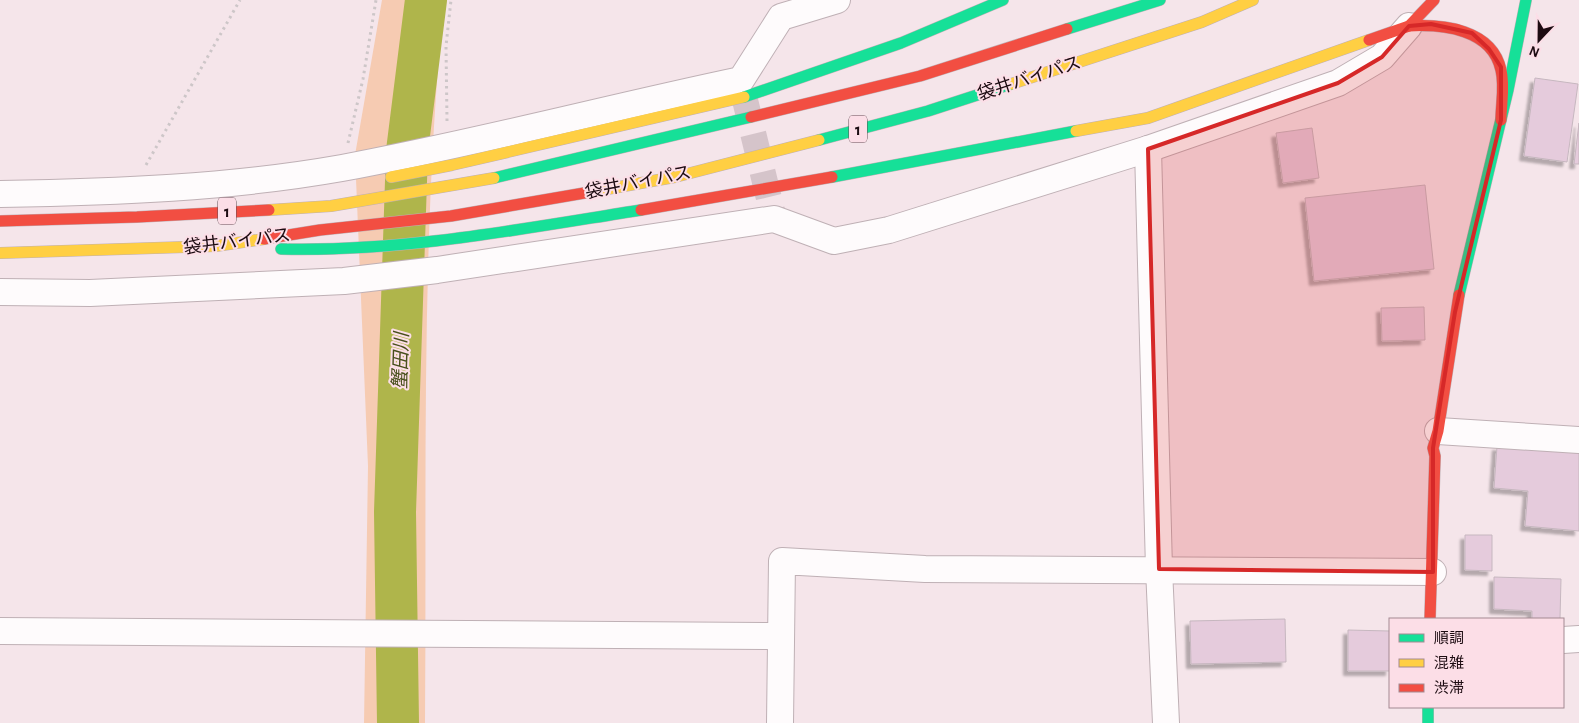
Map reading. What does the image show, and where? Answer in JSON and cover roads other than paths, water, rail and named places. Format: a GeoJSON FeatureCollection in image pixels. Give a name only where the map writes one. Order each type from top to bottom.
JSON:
{"type":"FeatureCollection","features":[{"type":"Feature","properties":{"kind":"main road"},"geometry":{"type":"LineString","coordinates":[[445,153],[729,102],[901,43],[1003,0]]}},
{"type":"Feature","properties":{"kind":"main road","name":"袋井バイパス"},"geometry":{"type":"LineString","coordinates":[[0,221],[137,218],[331,206],[510,175],[920,76],[1160,0]]}},
{"type":"Feature","properties":{"kind":"main road","name":"袋井バイパス"},"geometry":{"type":"LineString","coordinates":[[0,253],[216,246],[320,230],[451,216],[675,177],[928,111],[1202,22],[1254,0]]}},
{"type":"Feature","properties":{"kind":"main road"},"geometry":{"type":"LineString","coordinates":[[1410,26],[1434,0]]}},
{"type":"Feature","properties":{"kind":"main road"},"geometry":{"type":"LineString","coordinates":[[1430,618],[1433,572],[1435,456],[1433,448],[1438,431],[1455,312],[1501,120],[1526,0]]}},
{"type":"Feature","properties":{"kind":"main road"},"geometry":{"type":"LineString","coordinates":[[216,246],[325,250],[449,241],[760,191],[1148,118],[1410,26],[1431,24],[1454,27],[1472,33],[1488,48],[1501,68],[1501,120]]}},
{"type":"Feature","properties":{"kind":"main road"},"geometry":{"type":"LineString","coordinates":[[215,212],[292,196]]}},
{"type":"Feature","properties":{"kind":"main road"},"geometry":{"type":"LineString","coordinates":[[1428,708],[1428,723]]}},
{"type":"Feature","properties":{"kind":"street"},"geometry":{"type":"LineString","coordinates":[[0,194],[131,191],[231,184],[361,170],[445,153],[741,80],[781,17],[837,0]]}},
{"type":"Feature","properties":{"kind":"street"},"geometry":{"type":"LineString","coordinates":[[0,292],[90,293],[344,281],[437,270],[774,219],[834,240],[889,230],[1148,149],[1338,82],[1382,57],[1410,26]]}},
{"type":"Feature","properties":{"kind":"street"},"geometry":{"type":"LineString","coordinates":[[1148,149],[1159,569],[1166,723]]}},
{"type":"Feature","properties":{"kind":"street"},"geometry":{"type":"LineString","coordinates":[[1438,431],[1579,440]]}},
{"type":"Feature","properties":{"kind":"street"},"geometry":{"type":"LineString","coordinates":[[780,723],[782,561],[925,569],[1433,572]]}},
{"type":"Feature","properties":{"kind":"street"},"geometry":{"type":"LineString","coordinates":[[0,631],[419,632],[780,636]]}},
{"type":"Feature","properties":{"kind":"street"},"geometry":{"type":"LineString","coordinates":[[1564,640],[1579,640]]}},
{"type":"Feature","properties":{"kind":"waterway","name":"蟹田川"},"geometry":{"type":"LineString","coordinates":[[398,723],[395,512],[407,151],[426,0]]}},
{"type":"Feature","properties":{"kind":"tunnel"},"geometry":{"type":"LineString","coordinates":[[744,96],[774,219]]}}]}
